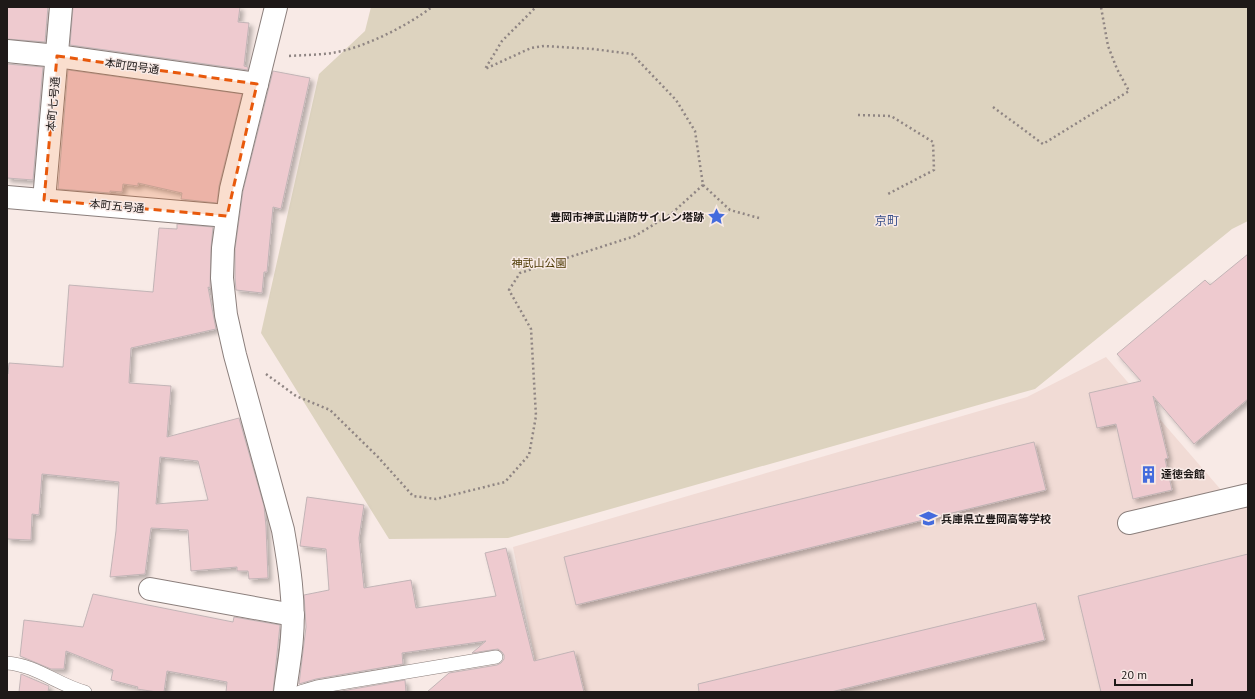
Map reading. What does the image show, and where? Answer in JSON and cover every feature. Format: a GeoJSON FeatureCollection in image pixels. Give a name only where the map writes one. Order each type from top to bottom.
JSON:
{"type":"FeatureCollection","features":[{"type":"Feature","properties":{"kind":"street","name":"本町七号通"},"geometry":{"type":"LineString","coordinates":[[44,200],[61,7]]}},
{"type":"Feature","properties":{"kind":"street"},"geometry":{"type":"LineString","coordinates":[[276,7],[231,189],[223,248],[222,278],[226,315],[235,355],[282,530],[287,556],[293,615],[292,638],[285,692]]}},
{"type":"Feature","properties":{"kind":"street","name":"本町四号通"},"geometry":{"type":"LineString","coordinates":[[7,51],[57,56],[257,84]]}},
{"type":"Feature","properties":{"kind":"street","name":"本町五号通"},"geometry":{"type":"LineString","coordinates":[[7,197],[227,216]]}},
{"type":"Feature","properties":{"kind":"street"},"geometry":{"type":"LineString","coordinates":[[1129,523],[1248,495]]}},
{"type":"Feature","properties":{"kind":"street"},"geometry":{"type":"LineString","coordinates":[[150,589],[293,615]]}},
{"type":"Feature","properties":{"kind":"lane"},"geometry":{"type":"LineString","coordinates":[[300,692],[316,687],[496,656]]}},
{"type":"Feature","properties":{"kind":"lane"},"geometry":{"type":"LineString","coordinates":[[7,663],[28,667],[73,689],[85,692]]}},
{"type":"Feature","properties":{"kind":"path"},"geometry":{"type":"LineString","coordinates":[[286,57],[333,53],[358,45],[381,37],[432,7]]}},
{"type":"Feature","properties":{"kind":"path"},"geometry":{"type":"LineString","coordinates":[[536,7],[502,42],[485,70],[531,48],[544,46],[593,49],[632,54],[676,100],[695,131],[703,185],[730,210],[759,218]]}},
{"type":"Feature","properties":{"kind":"path"},"geometry":{"type":"LineString","coordinates":[[993,107],[1043,144],[1129,91],[1117,69],[1108,46],[1101,7]]}},
{"type":"Feature","properties":{"kind":"path"},"geometry":{"type":"LineString","coordinates":[[858,115],[891,116],[933,142],[934,170],[886,196]]}},
{"type":"Feature","properties":{"kind":"path"},"geometry":{"type":"LineString","coordinates":[[235,355],[264,372],[296,396],[330,410],[378,457],[413,496],[436,499],[505,482],[529,455],[536,416],[531,329],[509,290],[520,273],[635,236],[671,214],[703,185]]}},
{"type":"Feature","properties":{"kind":"highlighted area"},"geometry":{"type":"Polygon","coordinates":[[[57,56],[257,84],[227,216],[44,200],[57,56]]]}},
{"type":"Feature","properties":{"kind":"shaded area","name":"兵庫県立豊岡高等学校"},"geometry":{"type":"Polygon","coordinates":[[[1106,357],[1222,491],[1248,485],[1248,692],[509,692],[504,666],[535,659],[513,547],[1027,397],[1106,357]]]}},
{"type":"Feature","properties":{"kind":"green space","name":"神武山公園"},"geometry":{"type":"Polygon","coordinates":[[[371,7],[1248,7],[1248,221],[1232,229],[1035,389],[508,538],[389,539],[261,333],[319,74],[365,31],[371,7]]]}},
{"type":"Feature","properties":{"kind":"building"},"geometry":{"type":"Polygon","coordinates":[[[7,7],[48,7],[45,42],[7,39],[7,7]]]}},
{"type":"Feature","properties":{"kind":"building"},"geometry":{"type":"Polygon","coordinates":[[[73,7],[240,7],[238,22],[249,23],[244,66],[248,67],[248,70],[70,45],[73,7]]]}},
{"type":"Feature","properties":{"kind":"building"},"geometry":{"type":"Polygon","coordinates":[[[7,64],[43,67],[33,180],[7,178],[7,64]]]}},
{"type":"Feature","properties":{"kind":"building"},"geometry":{"type":"Polygon","coordinates":[[[68,70],[242,94],[219,186],[217,203],[181,199],[182,193],[138,183],[138,186],[123,184],[122,192],[110,191],[110,193],[58,189],[68,70]]]}},
{"type":"Feature","properties":{"kind":"building"},"geometry":{"type":"Polygon","coordinates":[[[273,71],[310,78],[281,209],[273,207],[267,272],[264,272],[262,293],[236,290],[235,249],[243,191],[273,71]]]}},
{"type":"Feature","properties":{"kind":"building"},"geometry":{"type":"Polygon","coordinates":[[[177,224],[213,227],[210,288],[208,287],[216,329],[131,348],[129,383],[171,386],[167,437],[239,418],[264,506],[268,578],[249,579],[248,571],[237,571],[237,567],[191,571],[188,530],[151,528],[145,574],[110,577],[116,531],[119,482],[42,474],[39,515],[32,514],[31,540],[7,539],[7,374],[9,363],[63,367],[69,285],[153,292],[159,228],[177,229],[177,224]],[[160,457],[156,504],[208,500],[198,461],[160,457]]]}},
{"type":"Feature","properties":{"kind":"building"},"geometry":{"type":"Polygon","coordinates":[[[1248,254],[1248,399],[1194,444],[1153,396],[1168,458],[1165,459],[1172,490],[1133,499],[1116,424],[1097,428],[1089,393],[1141,381],[1117,354],[1205,280],[1210,285],[1248,254]]]}},
{"type":"Feature","properties":{"kind":"building"},"geometry":{"type":"Polygon","coordinates":[[[1034,442],[1046,490],[576,605],[564,557],[1034,442]]]}},
{"type":"Feature","properties":{"kind":"building"},"geometry":{"type":"Polygon","coordinates":[[[307,497],[364,505],[359,538],[364,588],[411,580],[416,608],[496,596],[485,553],[506,548],[534,661],[574,651],[584,692],[427,692],[449,673],[497,665],[501,663],[504,659],[504,655],[498,649],[472,653],[486,641],[402,653],[403,664],[316,679],[299,684],[306,627],[304,595],[329,590],[326,549],[300,546],[307,497]]]}},
{"type":"Feature","properties":{"kind":"building"},"geometry":{"type":"Polygon","coordinates":[[[1248,554],[1248,692],[1101,692],[1078,596],[1248,554]]]}},
{"type":"Feature","properties":{"kind":"building"},"geometry":{"type":"Polygon","coordinates":[[[93,594],[233,622],[234,617],[280,625],[273,692],[226,692],[227,682],[167,671],[164,692],[157,692],[137,689],[138,687],[111,680],[113,670],[66,651],[64,669],[51,669],[20,656],[24,620],[83,627],[93,594]]]}},
{"type":"Feature","properties":{"kind":"building"},"geometry":{"type":"Polygon","coordinates":[[[1036,603],[1045,640],[831,692],[699,692],[698,684],[1036,603]]]}},
{"type":"Feature","properties":{"kind":"building"},"geometry":{"type":"Polygon","coordinates":[[[21,674],[49,686],[48,692],[19,692],[21,674]]]}},
{"type":"Feature","properties":{"kind":"building"},"geometry":{"type":"Polygon","coordinates":[[[405,680],[406,692],[336,692],[405,680]]]}},
{"type":"Feature","properties":{"kind":"place","name":"豊岡市神武山消防サイレン塔跡"},"geometry":{"type":"Point","coordinates":[717,217]}},
{"type":"Feature","properties":{"kind":"place","name":"達徳会館"},"geometry":{"type":"Point","coordinates":[1148,474]}},
{"type":"Feature","properties":{"kind":"place","name":"兵庫県立豊岡高等学校"},"geometry":{"type":"Point","coordinates":[928,519]}},
{"type":"Feature","properties":{"kind":"district","name":"京町"},"geometry":{"type":"Point","coordinates":[887,220]}}]}
